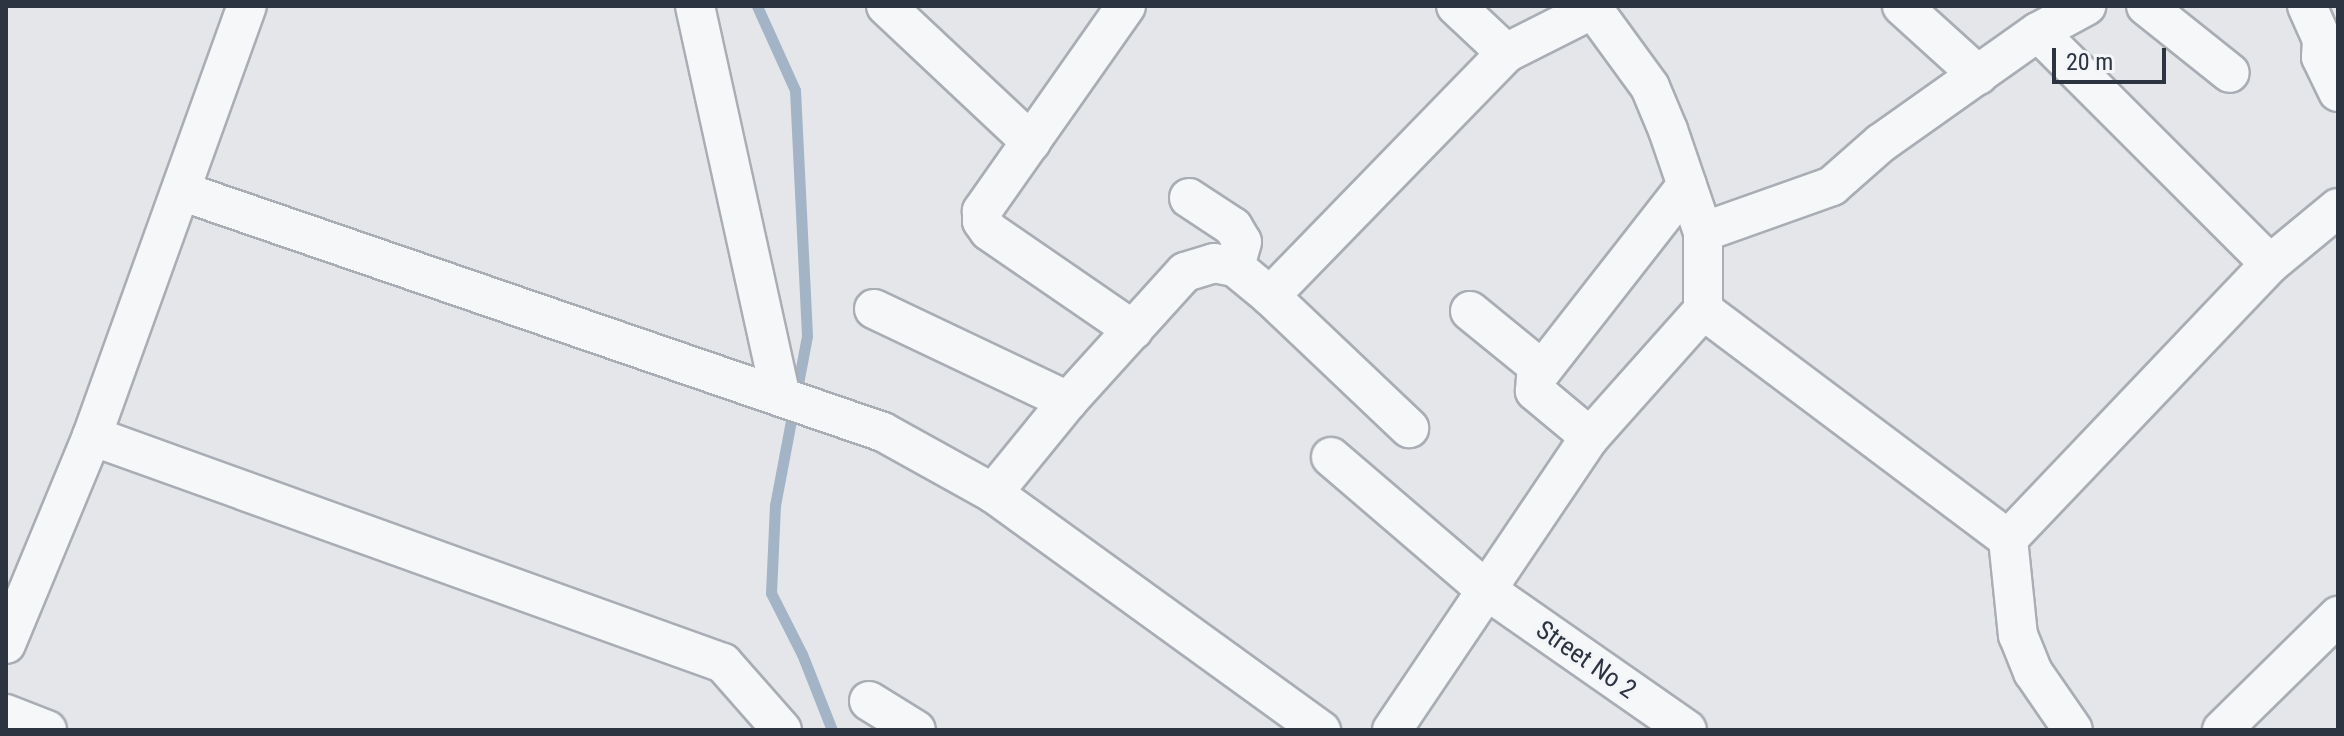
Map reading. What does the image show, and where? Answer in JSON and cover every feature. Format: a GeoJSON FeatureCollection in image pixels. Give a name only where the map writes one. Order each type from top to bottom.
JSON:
{"type":"FeatureCollection","features":[{"type":"Feature","properties":{"kind":"street"},"geometry":{"type":"LineString","coordinates":[[6,644],[92,436],[247,6]]}},
{"type":"Feature","properties":{"kind":"street"},"geometry":{"type":"LineString","coordinates":[[695,6],[781,397]]}},
{"type":"Feature","properties":{"kind":"street"},"geometry":{"type":"LineString","coordinates":[[886,6],[1031,142]]}},
{"type":"Feature","properties":{"kind":"street"},"geometry":{"type":"LineString","coordinates":[[1126,6],[982,211],[982,221],[989,231],[1133,330]]}},
{"type":"Feature","properties":{"kind":"street"},"geometry":{"type":"LineString","coordinates":[[1456,6],[1506,53]]}},
{"type":"Feature","properties":{"kind":"street"},"geometry":{"type":"LineString","coordinates":[[1902,6],[1978,75]]}},
{"type":"Feature","properties":{"kind":"street"},"geometry":{"type":"LineString","coordinates":[[1703,232],[1832,186],[1881,143],[2038,32],[2086,6]]}},
{"type":"Feature","properties":{"kind":"street"},"geometry":{"type":"LineString","coordinates":[[2146,6],[2230,73]]}},
{"type":"Feature","properties":{"kind":"street"},"geometry":{"type":"LineString","coordinates":[[2307,6],[2322,39],[2321,57],[2338,92]]}},
{"type":"Feature","properties":{"kind":"street"},"geometry":{"type":"LineString","coordinates":[[1270,296],[1506,53],[1592,8],[1650,87],[1703,232],[1703,310],[1590,437],[1392,730]]}},
{"type":"Feature","properties":{"kind":"street"},"geometry":{"type":"LineString","coordinates":[[2038,32],[2270,264]]}},
{"type":"Feature","properties":{"kind":"street"},"geometry":{"type":"LineString","coordinates":[[1590,437],[1535,391],[1540,368],[1687,185]]}},
{"type":"Feature","properties":{"kind":"street"},"geometry":{"type":"LineString","coordinates":[[181,191],[883,432],[993,493],[1321,730]]}},
{"type":"Feature","properties":{"kind":"street"},"geometry":{"type":"LineString","coordinates":[[1189,198],[1233,227],[1242,242],[1235,267]]}},
{"type":"Feature","properties":{"kind":"street"},"geometry":{"type":"LineString","coordinates":[[2008,539],[2270,264],[2338,208]]}},
{"type":"Feature","properties":{"kind":"street"},"geometry":{"type":"LineString","coordinates":[[993,493],[1068,401],[1185,272],[1214,263],[1235,267],[1270,296],[1409,428]]}},
{"type":"Feature","properties":{"kind":"street"},"geometry":{"type":"LineString","coordinates":[[874,309],[1068,401]]}},
{"type":"Feature","properties":{"kind":"street"},"geometry":{"type":"LineString","coordinates":[[1703,310],[2008,539],[2018,635],[2033,672],[2073,730]]}},
{"type":"Feature","properties":{"kind":"street"},"geometry":{"type":"LineString","coordinates":[[1470,311],[1540,368]]}},
{"type":"Feature","properties":{"kind":"street"},"geometry":{"type":"LineString","coordinates":[[92,436],[723,663],[782,730]]}},
{"type":"Feature","properties":{"kind":"street","name":"Street No 2"},"geometry":{"type":"LineString","coordinates":[[1331,457],[1485,589],[1687,730]]}},
{"type":"Feature","properties":{"kind":"street"},"geometry":{"type":"LineString","coordinates":[[2222,730],[2338,616]]}},
{"type":"Feature","properties":{"kind":"street"},"geometry":{"type":"LineString","coordinates":[[869,701],[916,730]]}},
{"type":"Feature","properties":{"kind":"street"},"geometry":{"type":"LineString","coordinates":[[6,714],[47,730]]}},
{"type":"Feature","properties":{"kind":"waterway"},"geometry":{"type":"LineString","coordinates":[[757,6],[795,90],[807,336],[775,505],[771,593],[802,654],[832,730]]}}]}
